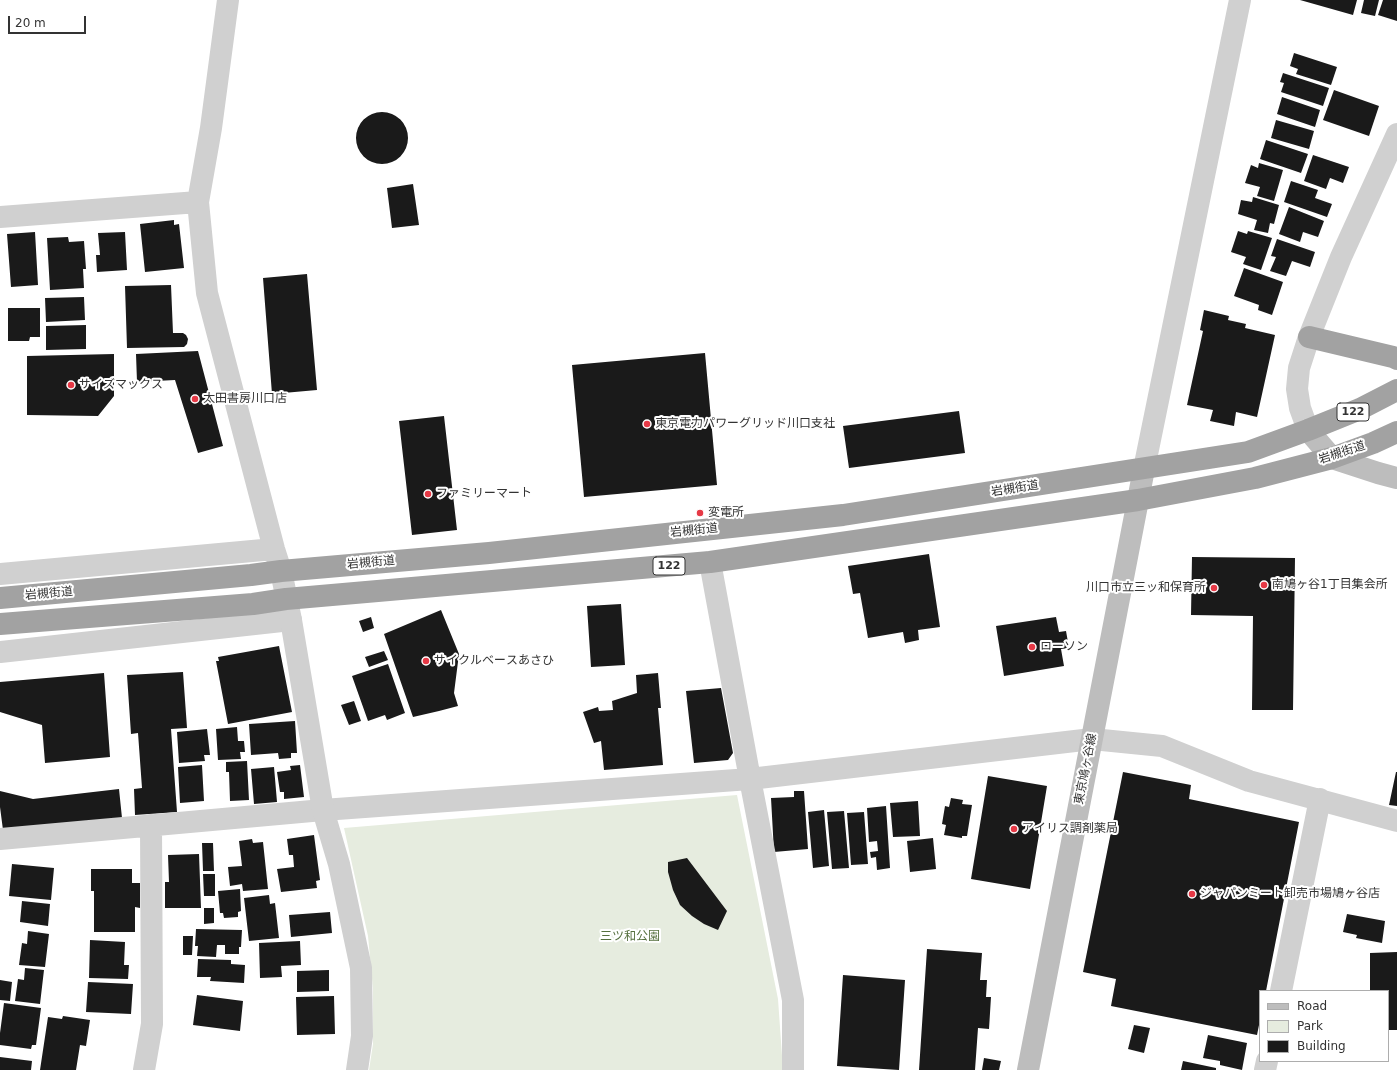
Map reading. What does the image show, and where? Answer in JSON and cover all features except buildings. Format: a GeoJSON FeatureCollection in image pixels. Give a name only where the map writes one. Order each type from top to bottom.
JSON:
{"type":"FeatureCollection","features":[{"type":"Feature","properties":{"kind":"highway"},"geometry":{"type":"LineString","coordinates":[[1309,337],[1397,359]]}},
{"type":"Feature","properties":{"kind":"highway","name":"岩槻街道"},"geometry":{"type":"LineString","coordinates":[[0,598],[489,553],[843,515],[1248,452],[1360,409],[1397,390]]}},
{"type":"Feature","properties":{"kind":"highway","name":"岩槻街道"},"geometry":{"type":"LineString","coordinates":[[0,624],[253,604],[286,599],[710,562],[1138,500],[1255,478],[1332,458],[1373,443],[1397,432]]}},
{"type":"Feature","properties":{"kind":"main road"},"geometry":{"type":"LineString","coordinates":[[1308,430],[1332,458],[1397,478]]}},
{"type":"Feature","properties":{"kind":"main road","name":"東京鳩ヶ谷線"},"geometry":{"type":"LineString","coordinates":[[1028,1070],[1144,468]]}},
{"type":"Feature","properties":{"kind":"street"},"geometry":{"type":"LineString","coordinates":[[228,0],[211,128],[198,202],[207,293],[281,571],[291,620],[323,810],[339,864],[361,968],[362,1036],[357,1070]]}},
{"type":"Feature","properties":{"kind":"street"},"geometry":{"type":"LineString","coordinates":[[1144,468],[1240,0]]}},
{"type":"Feature","properties":{"kind":"street"},"geometry":{"type":"LineString","coordinates":[[1308,430],[1300,408],[1297,389],[1299,368],[1309,337],[1341,257],[1397,134]]}},
{"type":"Feature","properties":{"kind":"street"},"geometry":{"type":"LineString","coordinates":[[0,217],[198,202]]}},
{"type":"Feature","properties":{"kind":"street"},"geometry":{"type":"LineString","coordinates":[[0,574],[274,549]]}},
{"type":"Feature","properties":{"kind":"street"},"geometry":{"type":"LineString","coordinates":[[710,562],[793,1000],[793,1070]]}},
{"type":"Feature","properties":{"kind":"street"},"geometry":{"type":"LineString","coordinates":[[0,652],[291,620]]}},
{"type":"Feature","properties":{"kind":"street"},"geometry":{"type":"LineString","coordinates":[[0,839],[323,810],[750,779],[1092,739],[1162,746],[1248,781],[1320,799],[1397,821]]}},
{"type":"Feature","properties":{"kind":"street"},"geometry":{"type":"LineString","coordinates":[[1281,990],[1320,799]]}},
{"type":"Feature","properties":{"kind":"street"},"geometry":{"type":"LineString","coordinates":[[144,1070],[152,1024],[151,825]]}},
{"type":"Feature","properties":{"kind":"green space","name":"三ツ和公園"},"geometry":{"type":"Polygon","coordinates":[[[737,795],[778,999],[783,1070],[369,1070],[373,1044],[373,989],[368,936],[344,828],[737,795]]]}},
{"type":"Feature","properties":{"kind":"place","name":"サイズマックス"},"geometry":{"type":"Point","coordinates":[71,385]}},
{"type":"Feature","properties":{"kind":"place","name":"太田書房川口店"},"geometry":{"type":"Point","coordinates":[195,399]}},
{"type":"Feature","properties":{"kind":"place","name":"東京電力パワーグリッド川口支社"},"geometry":{"type":"Point","coordinates":[647,424]}},
{"type":"Feature","properties":{"kind":"place","name":"ファミリーマート"},"geometry":{"type":"Point","coordinates":[428,494]}},
{"type":"Feature","properties":{"kind":"place","name":"変電所"},"geometry":{"type":"Point","coordinates":[700,513]}},
{"type":"Feature","properties":{"kind":"place","name":"南鳩ヶ谷1丁目集会所"},"geometry":{"type":"Point","coordinates":[1264,585]}},
{"type":"Feature","properties":{"kind":"place","name":"川口市立三ッ和保育所"},"geometry":{"type":"Point","coordinates":[1214,588]}},
{"type":"Feature","properties":{"kind":"place","name":"ローソン"},"geometry":{"type":"Point","coordinates":[1032,647]}},
{"type":"Feature","properties":{"kind":"place","name":"サイクルベースあさひ"},"geometry":{"type":"Point","coordinates":[426,661]}},
{"type":"Feature","properties":{"kind":"place","name":"アイリス調剤薬局"},"geometry":{"type":"Point","coordinates":[1014,829]}},
{"type":"Feature","properties":{"kind":"place","name":"ジャパンミート卸売市場鳩ヶ谷店"},"geometry":{"type":"Point","coordinates":[1192,894]}}]}
